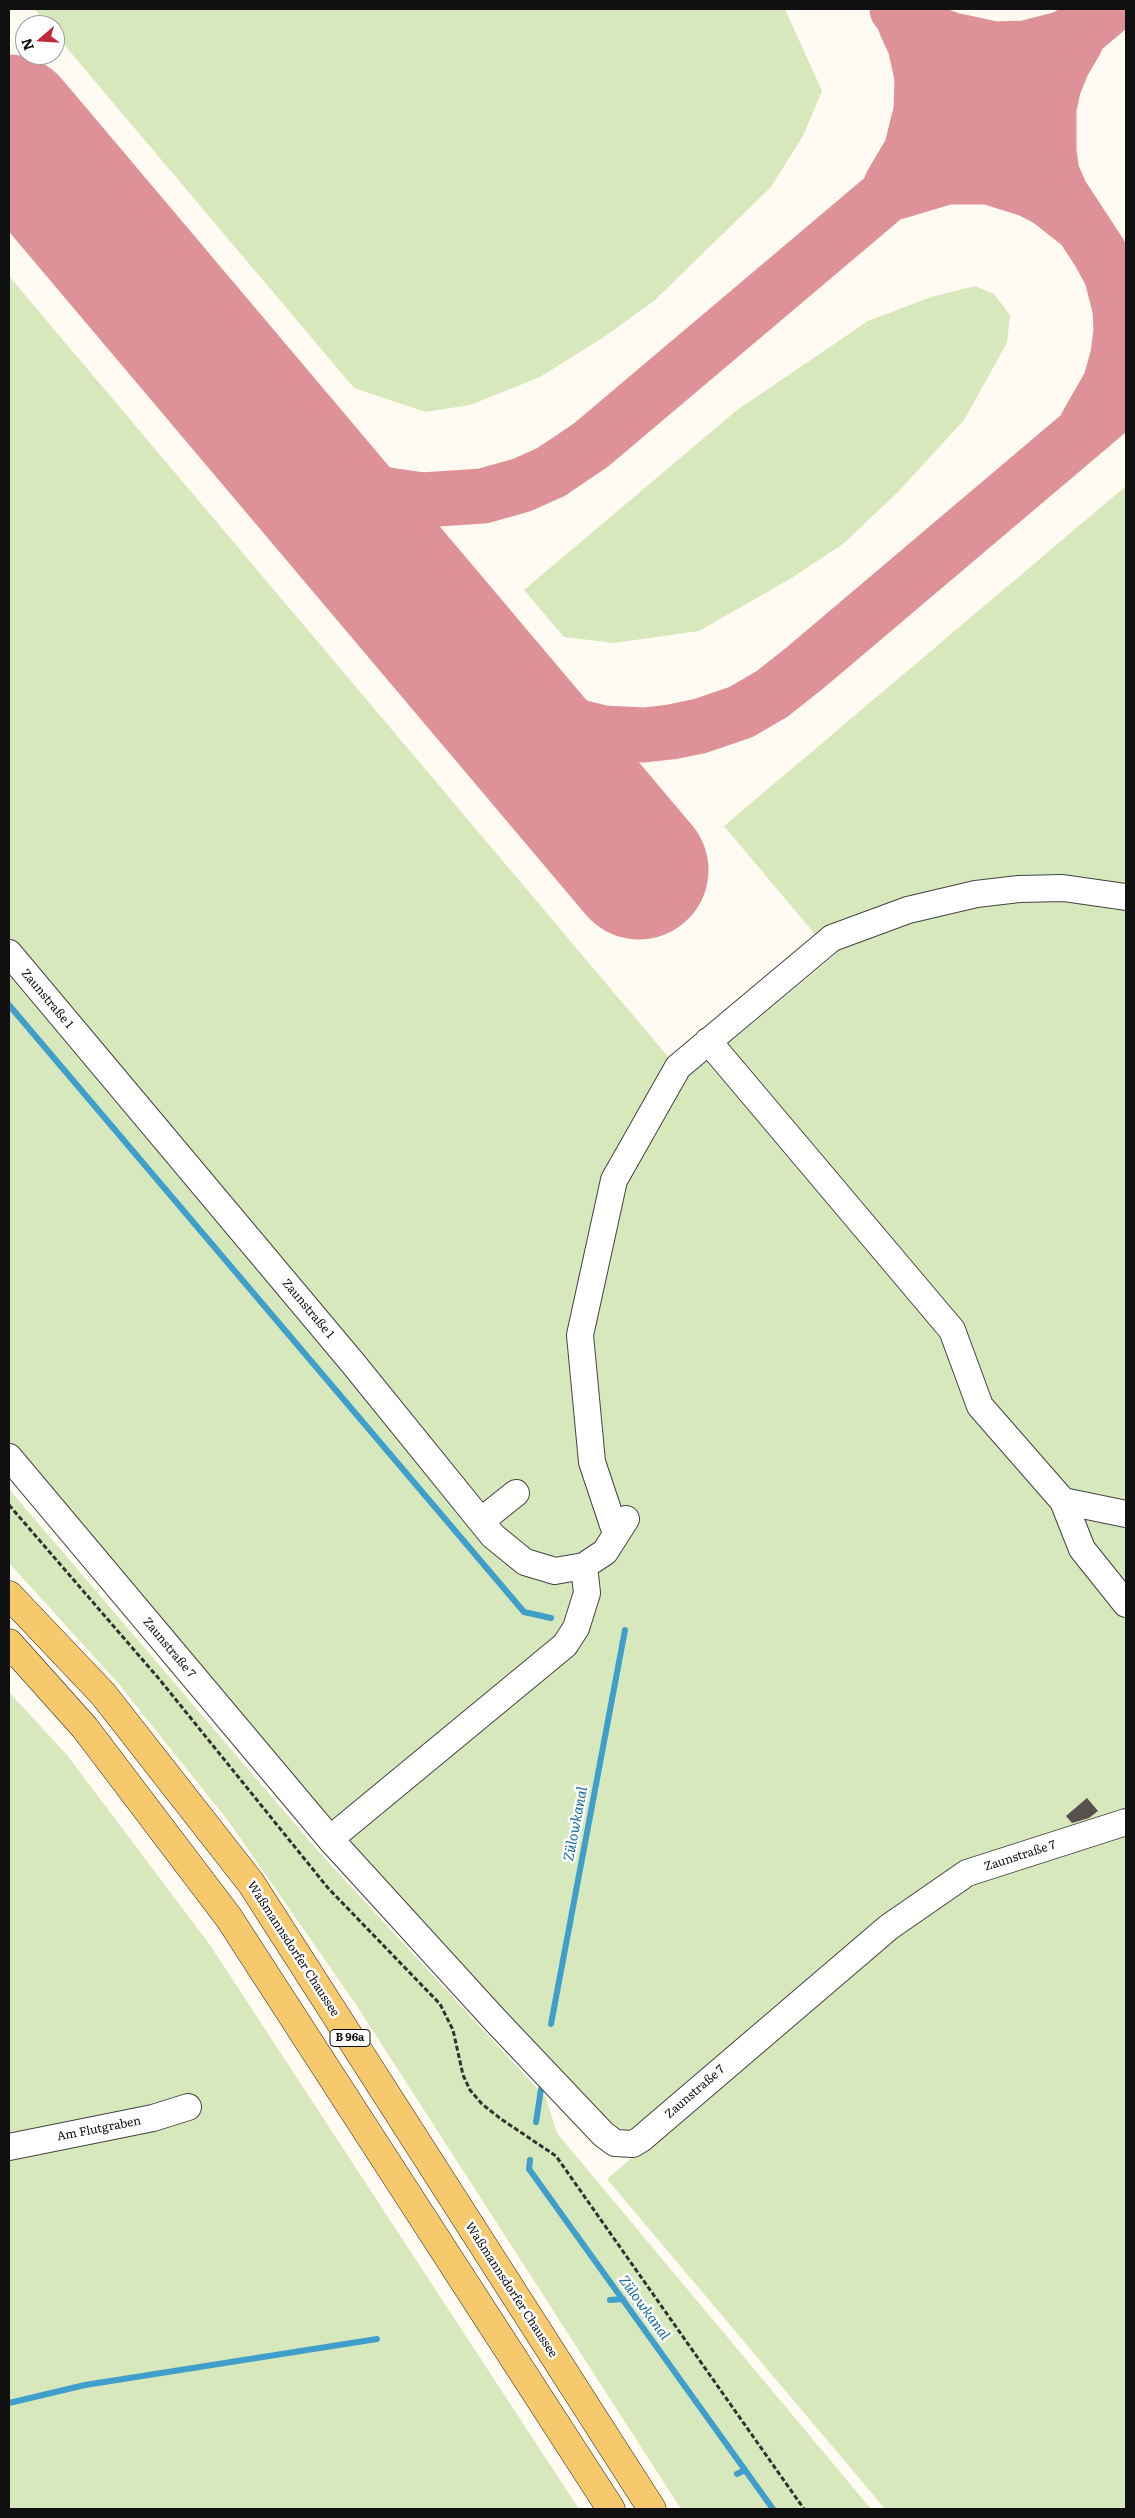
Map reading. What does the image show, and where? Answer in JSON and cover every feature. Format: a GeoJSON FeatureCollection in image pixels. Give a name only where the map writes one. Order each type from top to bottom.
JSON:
{"type":"FeatureCollection","features":[{"type":"Feature","properties":{"kind":"main road","name":"Waßmannsdorfer Chaussee"},"geometry":{"type":"LineString","coordinates":[[9,1595],[103,1694],[251,1883],[652,2509]]}},
{"type":"Feature","properties":{"kind":"main road","name":"B 96a"},"geometry":{"type":"LineString","coordinates":[[9,1643],[85,1728],[229,1918],[611,2509]]}},
{"type":"Feature","properties":{"kind":"street"},"geometry":{"type":"LineString","coordinates":[[1126,897],[1063,888],[1019,889],[976,894],[908,910],[832,938],[708,1041],[952,1330],[980,1406],[1063,1501],[1082,1549],[1126,1604]]}},
{"type":"Feature","properties":{"kind":"street","name":"Zaunstraße 1"},"geometry":{"type":"LineString","coordinates":[[9,953],[346,1354],[493,1536],[525,1562],[556,1571],[584,1566],[604,1552],[623,1524],[592,1462],[580,1335],[614,1180],[678,1068],[708,1041]]}},
{"type":"Feature","properties":{"kind":"street","name":"Zaunstraße 7"},"geometry":{"type":"LineString","coordinates":[[9,1457],[330,1839],[433,1954],[603,2134],[608,2139],[623,2145],[633,2144],[641,2139],[889,1926],[967,1873],[1126,1822]]}},
{"type":"Feature","properties":{"kind":"street"},"geometry":{"type":"LineString","coordinates":[[481,1520],[516,1493]]}},
{"type":"Feature","properties":{"kind":"street"},"geometry":{"type":"LineString","coordinates":[[1063,1501],[1126,1514]]}},
{"type":"Feature","properties":{"kind":"street"},"geometry":{"type":"LineString","coordinates":[[330,1839],[565,1645],[576,1628],[587,1593],[584,1566]]}},
{"type":"Feature","properties":{"kind":"street","name":"Am Flutgraben"},"geometry":{"type":"LineString","coordinates":[[9,2147],[153,2118],[188,2107]]}},
{"type":"Feature","properties":{"kind":"path"},"geometry":{"type":"LineString","coordinates":[[9,1505],[160,1680],[328,1888],[440,2004],[453,2030],[462,2075],[470,2090],[501,2119],[556,2156],[804,2509]]}},
{"type":"Feature","properties":{"kind":"green space"},"geometry":{"type":"Polygon","coordinates":[[[34,9],[785,9],[822,91],[803,136],[771,187],[655,300],[604,337],[540,377],[470,405],[426,412],[354,388],[65,46],[65,15],[39,15],[34,9]]]}},
{"type":"Feature","properties":{"kind":"green space"},"geometry":{"type":"Polygon","coordinates":[[[9,276],[686,1078],[836,954],[833,948],[863,934],[1026,896],[1126,905],[1126,2509],[885,2509],[607,2179],[635,2155],[315,1804],[9,1442],[9,276]]]}},
{"type":"Feature","properties":{"kind":"green space"},"geometry":{"type":"Polygon","coordinates":[[[975,286],[994,294],[1010,315],[1007,343],[964,420],[898,492],[843,544],[790,579],[699,631],[614,643],[564,637],[524,590],[737,410],[868,321],[931,297],[975,286]]]}},
{"type":"Feature","properties":{"kind":"green space"},"geometry":{"type":"Polygon","coordinates":[[[1126,486],[1126,888],[1060,879],[818,938],[724,826],[1126,486]]]}},
{"type":"Feature","properties":{"kind":"green space"},"geometry":{"type":"Polygon","coordinates":[[[9,1489],[318,1851],[546,2098],[557,2133],[871,2509],[681,2509],[357,2006],[229,1822],[118,1683],[9,1563],[9,1489]]]}},
{"type":"Feature","properties":{"kind":"green space"},"geometry":{"type":"Polygon","coordinates":[[[9,1692],[67,1755],[210,1945],[579,2509],[9,2509],[9,1692]]]}},
{"type":"Feature","properties":{"kind":"building"},"geometry":{"type":"Polygon","coordinates":[[[1087,1798],[1098,1811],[1089,1818],[1072,1823],[1066,1816],[1087,1798]]]}},
{"type":"Feature","properties":{"kind":"waterway"},"geometry":{"type":"LineString","coordinates":[[9,1005],[524,1612],[551,1618]]}},
{"type":"Feature","properties":{"kind":"waterway","name":"Zülowkanal"},"geometry":{"type":"LineString","coordinates":[[551,2024],[625,1630]]}},
{"type":"Feature","properties":{"kind":"waterway","name":"Zülowkanal"},"geometry":{"type":"LineString","coordinates":[[536,2122],[541,2089]]}},
{"type":"Feature","properties":{"kind":"waterway","name":"Zülowkanal"},"geometry":{"type":"LineString","coordinates":[[530,2160],[529,2169],[773,2509]]}},
{"type":"Feature","properties":{"kind":"waterway"},"geometry":{"type":"LineString","coordinates":[[610,2300],[623,2299]]}},
{"type":"Feature","properties":{"kind":"waterway"},"geometry":{"type":"LineString","coordinates":[[9,2403],[85,2385],[377,2339]]}},
{"type":"Feature","properties":{"kind":"waterway","name":"Zülowkanal"},"geometry":{"type":"LineString","coordinates":[[737,2474],[745,2470]]}},
{"type":"Feature","properties":{"kind":"taxiway"},"geometry":{"type":"LineString","coordinates":[[897,9],[1010,142]]}},
{"type":"Feature","properties":{"kind":"taxiway"},"geometry":{"type":"LineString","coordinates":[[271,434],[290,452],[345,483],[381,494],[422,500],[483,496],[522,485],[551,472],[591,445],[1107,9]]}},
{"type":"Feature","properties":{"kind":"taxiway"},"geometry":{"type":"LineString","coordinates":[[910,18],[930,32],[952,40],[994,49],[1026,48],[1061,39],[1075,32]]}},
{"type":"Feature","properties":{"kind":"taxiway"},"geometry":{"type":"LineString","coordinates":[[891,185],[911,151],[921,111],[922,77],[915,45],[905,23]]}},
{"type":"Feature","properties":{"kind":"taxiway"},"geometry":{"type":"LineString","coordinates":[[1076,41],[1063,63],[1054,85],[1049,108],[1049,152],[1052,173],[1061,194],[1111,274],[1120,309],[1121,331],[1118,355],[1110,384],[1086,426]]}},
{"type":"Feature","properties":{"kind":"taxiway"},"geometry":{"type":"LineString","coordinates":[[897,192],[947,177],[989,177],[1030,190],[1049,200],[1078,223]]}},
{"type":"Feature","properties":{"kind":"taxiway"},"geometry":{"type":"LineString","coordinates":[[466,666],[490,688],[518,705],[551,720],[603,733],[644,735],[671,732],[700,726],[741,712],[772,694],[806,667],[1126,396]]}},
{"type":"Feature","properties":{"kind":"runway"},"geometry":{"type":"LineString","coordinates":[[9,124],[639,870]]}}]}
